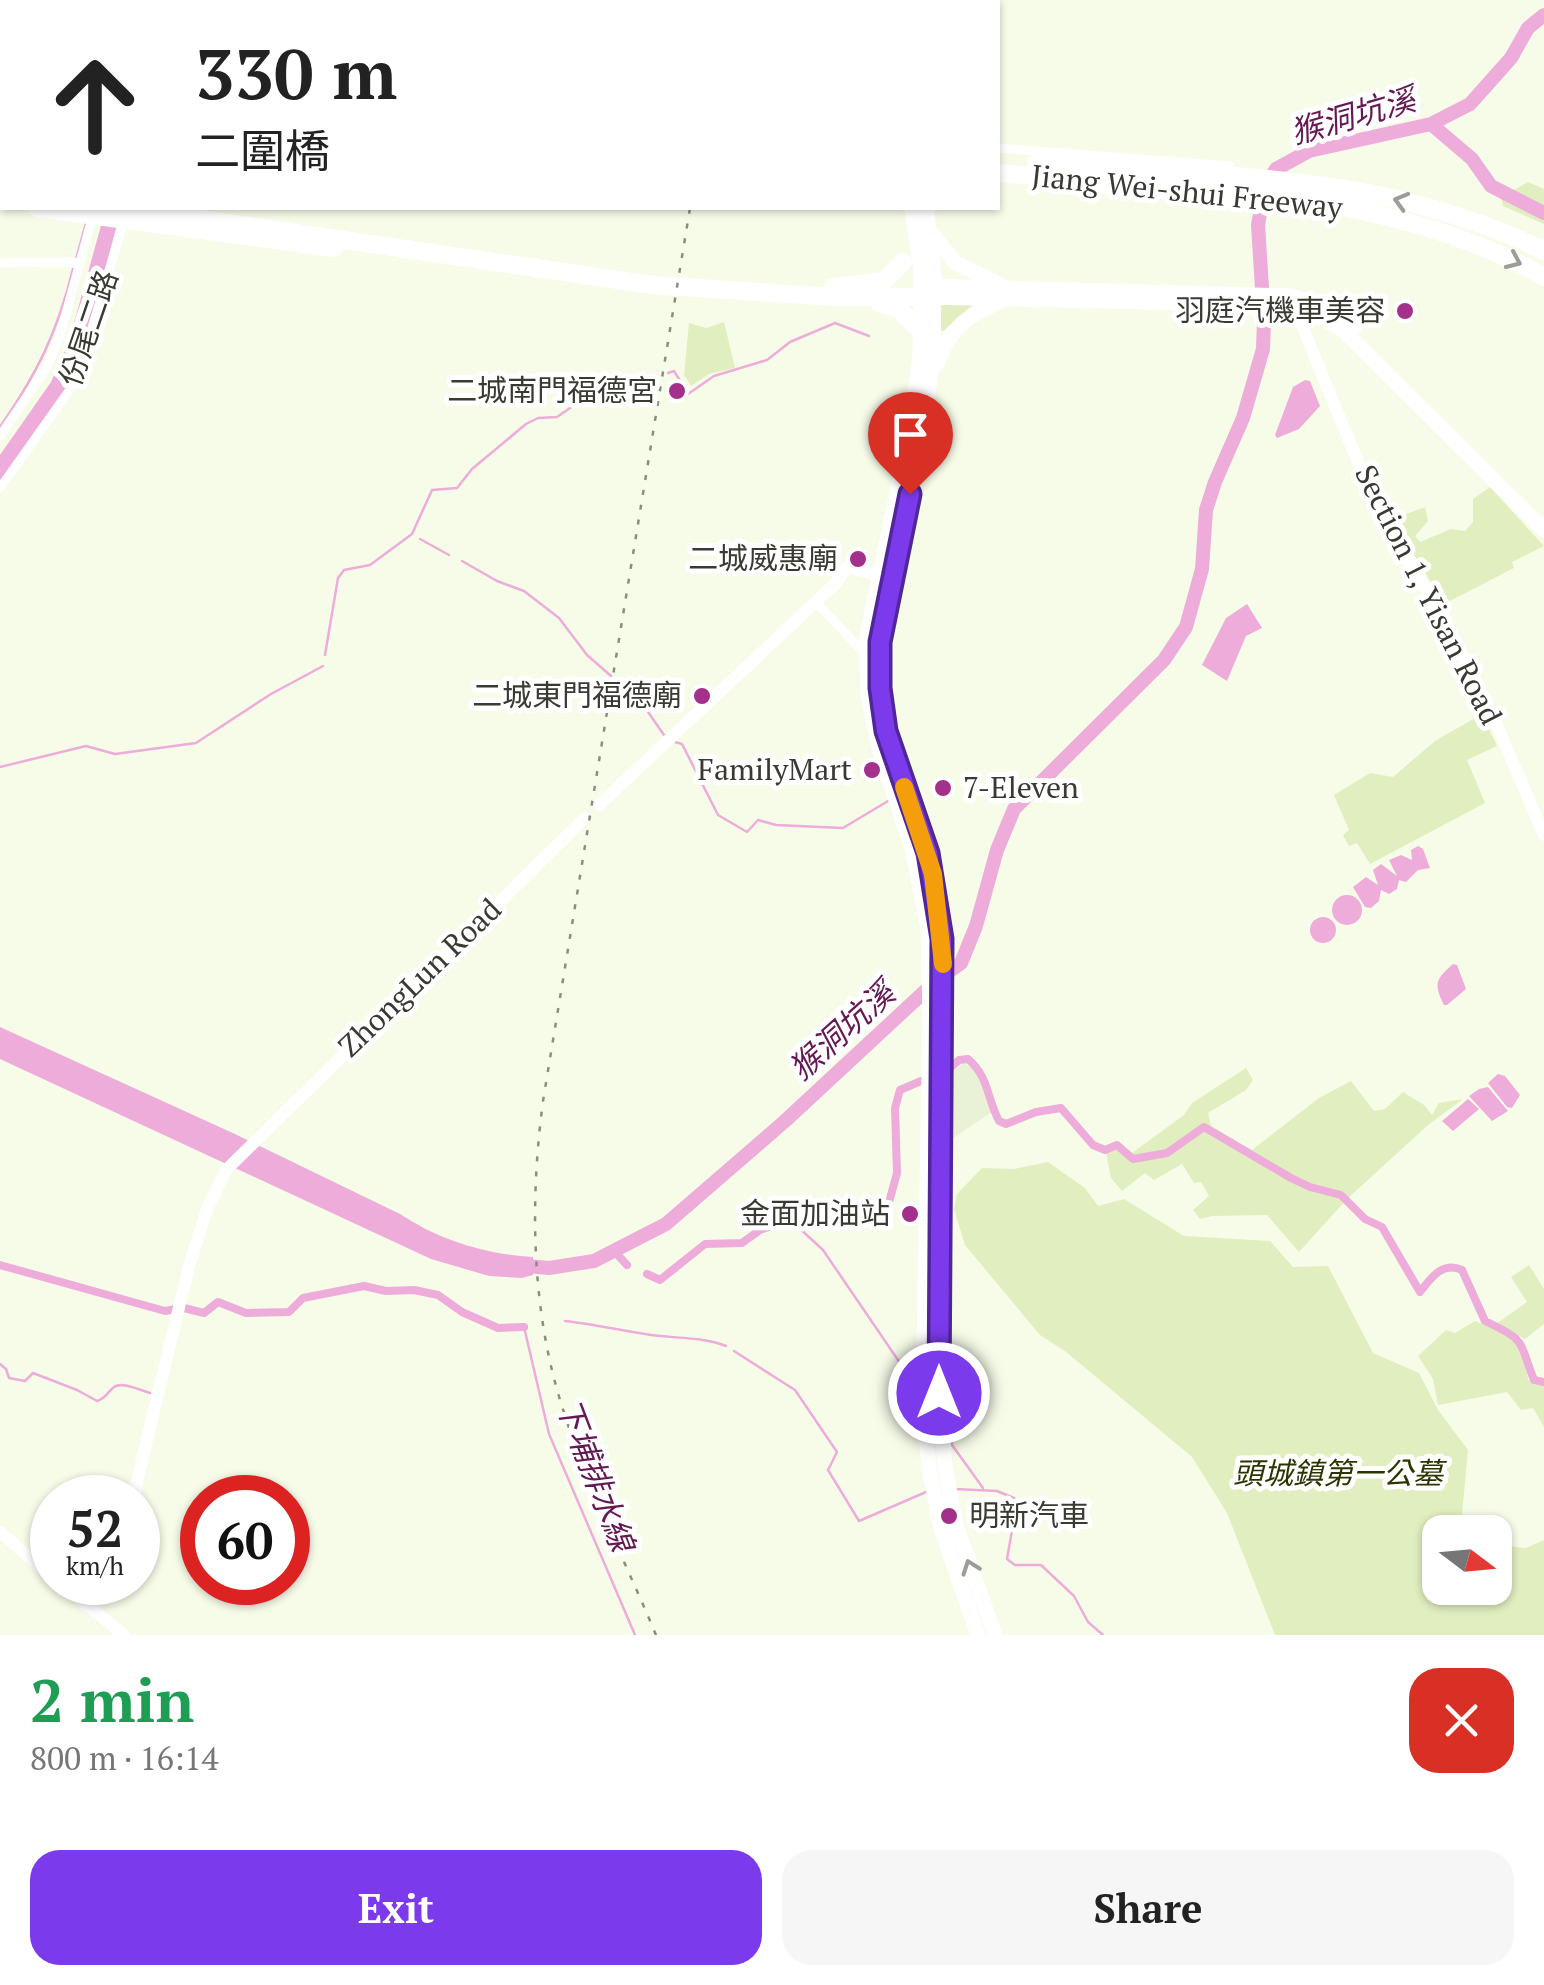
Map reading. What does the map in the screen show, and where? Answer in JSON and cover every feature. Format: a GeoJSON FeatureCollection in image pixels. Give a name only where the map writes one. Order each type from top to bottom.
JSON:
{"type":"FeatureCollection","features":[{"type":"Feature","properties":{"kind":"highway","name":"Jiang Wei-shui Freeway"},"geometry":{"type":"LineString","coordinates":[[1000,161],[1280,178],[1369,192],[1495,230],[1544,250]]}},
{"type":"Feature","properties":{"kind":"highway","name":"Jiang Wei-shui Freeway"},"geometry":{"type":"LineString","coordinates":[[1000,176],[1274,196],[1368,212],[1482,248],[1544,277]]}},
{"type":"Feature","properties":{"kind":"highway"},"geometry":{"type":"LineString","coordinates":[[52,210],[311,246],[428,251]]}},
{"type":"Feature","properties":{"kind":"highway"},"geometry":{"type":"LineString","coordinates":[[144,210],[653,280],[833,292],[928,292]]}},
{"type":"Feature","properties":{"kind":"highway"},"geometry":{"type":"LineString","coordinates":[[216,210],[653,280]]}},
{"type":"Feature","properties":{"kind":"highway"},"geometry":{"type":"LineString","coordinates":[[833,292],[884,281],[903,262]]}},
{"type":"Feature","properties":{"kind":"highway"},"geometry":{"type":"LineString","coordinates":[[833,292],[891,305],[906,313],[918,331]]}},
{"type":"Feature","properties":{"kind":"main road"},"geometry":{"type":"LineString","coordinates":[[903,262],[910,210]]}},
{"type":"Feature","properties":{"kind":"main road"},"geometry":{"type":"LineString","coordinates":[[895,530],[908,445],[918,331],[928,292],[910,210]]}},
{"type":"Feature","properties":{"kind":"main road"},"geometry":{"type":"LineString","coordinates":[[926,210],[930,387]]}},
{"type":"Feature","properties":{"kind":"main road"},"geometry":{"type":"LineString","coordinates":[[928,229],[956,263],[1006,293]]}},
{"type":"Feature","properties":{"kind":"main road"},"geometry":{"type":"LineString","coordinates":[[928,292],[1246,299],[1293,303],[1340,315],[1544,518]]}},
{"type":"Feature","properties":{"kind":"main road"},"geometry":{"type":"LineString","coordinates":[[978,1635],[952,1566],[924,1395],[930,1032],[924,899],[873,724],[867,656],[930,387],[943,347],[954,328],[1006,293]]}},
{"type":"Feature","properties":{"kind":"main road"},"geometry":{"type":"LineString","coordinates":[[1293,303],[1344,331],[1544,530]]}},
{"type":"Feature","properties":{"kind":"main road"},"geometry":{"type":"LineString","coordinates":[[884,578],[880,642],[886,731],[928,853],[942,939],[937,1467]]}},
{"type":"Feature","properties":{"kind":"main road"},"geometry":{"type":"LineString","coordinates":[[943,1499],[995,1635]]}},
{"type":"Feature","properties":{"kind":"street"},"geometry":{"type":"LineString","coordinates":[[1000,148],[1230,166]]}},
{"type":"Feature","properties":{"kind":"street"},"geometry":{"type":"LineString","coordinates":[[1000,176],[1243,202]]}},
{"type":"Feature","properties":{"kind":"street"},"geometry":{"type":"LineString","coordinates":[[0,436],[46,366],[58,339],[95,210]]}},
{"type":"Feature","properties":{"kind":"street","name":"份尾二路"},"geometry":{"type":"LineString","coordinates":[[0,488],[76,381],[129,210]]}},
{"type":"Feature","properties":{"kind":"street"},"geometry":{"type":"LineString","coordinates":[[0,264],[80,262]]}},
{"type":"Feature","properties":{"kind":"street","name":"Section 1, Yisan Road"},"geometry":{"type":"LineString","coordinates":[[1293,303],[1378,511],[1445,620],[1544,835]]}},
{"type":"Feature","properties":{"kind":"street"},"geometry":{"type":"LineString","coordinates":[[599,805],[836,583],[848,566],[884,578]]}},
{"type":"Feature","properties":{"kind":"street"},"geometry":{"type":"LineString","coordinates":[[816,602],[867,656]]}},
{"type":"Feature","properties":{"kind":"street","name":"ZhongLun Road"},"geometry":{"type":"LineString","coordinates":[[139,1475],[194,1247],[226,1170],[585,818]]}},
{"type":"Feature","properties":{"kind":"street"},"geometry":{"type":"LineString","coordinates":[[0,1532],[30,1558]]}},
{"type":"Feature","properties":{"kind":"street"},"geometry":{"type":"LineString","coordinates":[[86,1606],[124,1635]]}},
{"type":"Feature","properties":{"kind":"shaded area"},"geometry":{"type":"Polygon","coordinates":[[[102,222],[117,225],[80,360],[63,393],[0,481],[0,455],[51,382],[69,341],[102,222]]]}},
{"type":"Feature","properties":{"kind":"shaded area"},"geometry":{"type":"Polygon","coordinates":[[[1310,381],[1320,406],[1299,429],[1277,438],[1293,387],[1310,381]]]}},
{"type":"Feature","properties":{"kind":"shaded area"},"geometry":{"type":"Polygon","coordinates":[[[1247,604],[1262,628],[1246,636],[1227,681],[1202,665],[1226,618],[1247,604]]]}},
{"type":"Feature","properties":{"kind":"shaded area"},"geometry":{"type":"Polygon","coordinates":[[[1418,846],[1430,868],[1418,870],[1406,882],[1399,880],[1397,889],[1389,894],[1381,890],[1379,901],[1371,908],[1365,907],[1353,887],[1366,877],[1378,885],[1373,870],[1381,864],[1397,876],[1389,860],[1401,855],[1412,860],[1411,850],[1418,846]]]}},
{"type":"Feature","properties":{"kind":"shaded area"},"geometry":{"type":"Polygon","coordinates":[[[1347,895],[1357,900],[1362,910],[1357,920],[1347,925],[1337,920],[1332,910],[1337,900],[1347,895]]]}},
{"type":"Feature","properties":{"kind":"shaded area"},"geometry":{"type":"Polygon","coordinates":[[[1323,917],[1332,921],[1336,930],[1332,939],[1323,943],[1314,939],[1310,930],[1314,921],[1323,917]]]}},
{"type":"Feature","properties":{"kind":"shaded area"},"geometry":{"type":"Polygon","coordinates":[[[1453,964],[1457,965],[1466,989],[1444,1005],[1438,982],[1453,964]]]}},
{"type":"Feature","properties":{"kind":"shaded area"},"geometry":{"type":"Polygon","coordinates":[[[0,1027],[235,1134],[447,1239],[498,1253],[533,1257],[533,1275],[489,1276],[431,1259],[0,1059],[0,1027]]]}},
{"type":"Feature","properties":{"kind":"shaded area"},"geometry":{"type":"Polygon","coordinates":[[[964,1063],[980,1073],[992,1112],[947,1142],[947,1076],[964,1063]]]}},
{"type":"Feature","properties":{"kind":"shaded area"},"geometry":{"type":"Polygon","coordinates":[[[1498,1074],[1505,1076],[1520,1095],[1512,1108],[1488,1083],[1498,1074]]]}},
{"type":"Feature","properties":{"kind":"shaded area"},"geometry":{"type":"Polygon","coordinates":[[[1488,1087],[1508,1111],[1492,1121],[1469,1096],[1488,1087]]]}},
{"type":"Feature","properties":{"kind":"shaded area"},"geometry":{"type":"Polygon","coordinates":[[[1468,1099],[1479,1109],[1453,1131],[1442,1121],[1468,1099]]]}},
{"type":"Feature","properties":{"kind":"green space"},"geometry":{"type":"Polygon","coordinates":[[[1528,182],[1544,189],[1544,224],[1503,206],[1501,197],[1528,182]]]}},
{"type":"Feature","properties":{"kind":"green space"},"geometry":{"type":"Polygon","coordinates":[[[941,301],[974,304],[943,331],[941,301]]]}},
{"type":"Feature","properties":{"kind":"green space"},"geometry":{"type":"Polygon","coordinates":[[[724,322],[735,368],[709,374],[691,386],[684,375],[689,323],[706,328],[724,322]]]}},
{"type":"Feature","properties":{"kind":"green space"},"geometry":{"type":"Polygon","coordinates":[[[1490,487],[1544,546],[1512,562],[1514,568],[1444,604],[1393,519],[1425,507],[1428,521],[1415,536],[1420,542],[1451,529],[1465,531],[1473,522],[1473,499],[1490,487]]]}},
{"type":"Feature","properties":{"kind":"green space"},"geometry":{"type":"Polygon","coordinates":[[[1482,714],[1497,746],[1467,760],[1485,803],[1370,864],[1357,843],[1349,846],[1343,835],[1349,830],[1334,795],[1370,773],[1393,777],[1435,741],[1482,714]]]}},
{"type":"Feature","properties":{"kind":"green space"},"geometry":{"type":"Polygon","coordinates":[[[1246,1068],[1253,1080],[1246,1090],[1208,1113],[1211,1126],[1252,1150],[1319,1098],[1351,1081],[1374,1111],[1385,1109],[1403,1092],[1432,1115],[1439,1103],[1463,1099],[1428,1125],[1347,1199],[1299,1252],[1267,1215],[1200,1219],[1193,1210],[1209,1196],[1201,1182],[1194,1183],[1182,1164],[1154,1180],[1145,1173],[1122,1191],[1111,1178],[1105,1147],[1115,1145],[1132,1153],[1184,1115],[1192,1103],[1246,1068]]]}},
{"type":"Feature","properties":{"kind":"green space","name":"頭城鎮第一公墓"},"geometry":{"type":"Polygon","coordinates":[[[1048,1162],[1085,1188],[1098,1206],[1124,1199],[1184,1236],[1270,1241],[1293,1267],[1328,1266],[1373,1353],[1419,1373],[1438,1410],[1468,1450],[1463,1515],[1422,1515],[1422,1605],[1512,1605],[1512,1547],[1526,1548],[1544,1540],[1544,1635],[1275,1635],[1227,1513],[1192,1457],[1065,1351],[1040,1335],[965,1245],[954,1209],[957,1194],[982,1168],[1014,1169],[1048,1162]]]}},
{"type":"Feature","properties":{"kind":"green space"},"geometry":{"type":"Polygon","coordinates":[[[1529,1265],[1544,1289],[1544,1324],[1525,1339],[1496,1324],[1527,1302],[1511,1277],[1529,1265]]]}},
{"type":"Feature","properties":{"kind":"green space"},"geometry":{"type":"Polygon","coordinates":[[[1475,1321],[1512,1340],[1522,1355],[1528,1379],[1534,1385],[1544,1384],[1544,1427],[1533,1408],[1521,1410],[1507,1392],[1438,1405],[1433,1379],[1418,1356],[1446,1330],[1455,1333],[1475,1321]]]}},
{"type":"Feature","properties":{"kind":"waterway","name":"猴洞坑溪"},"geometry":{"type":"LineString","coordinates":[[517,1265],[549,1268],[594,1261],[666,1224],[785,1121],[937,980],[961,963],[1014,809],[1164,660],[1186,627],[1202,569],[1206,510],[1243,418],[1263,349],[1258,225],[1265,186],[1276,169],[1309,151],[1431,124],[1470,104],[1511,58],[1528,28],[1544,15]]}},
{"type":"Feature","properties":{"kind":"waterway"},"geometry":{"type":"LineString","coordinates":[[1431,124],[1472,159],[1491,186],[1544,213]]}},
{"type":"Feature","properties":{"kind":"waterway"},"geometry":{"type":"LineString","coordinates":[[76,259],[86,223]]}},
{"type":"Feature","properties":{"kind":"waterway"},"geometry":{"type":"LineString","coordinates":[[0,427],[45,351],[73,269]]}},
{"type":"Feature","properties":{"kind":"waterway"},"geometry":{"type":"LineString","coordinates":[[668,373],[674,371],[688,394],[714,376],[767,360],[790,342],[835,323],[869,336]]}},
{"type":"Feature","properties":{"kind":"waterway"},"geometry":{"type":"LineString","coordinates":[[651,377],[657,376]]}},
{"type":"Feature","properties":{"kind":"waterway"},"geometry":{"type":"LineString","coordinates":[[325,655],[338,578],[344,570],[370,565],[412,534],[432,490],[457,488],[472,469],[526,424],[538,418],[557,417],[573,406],[639,380]]}},
{"type":"Feature","properties":{"kind":"waterway"},"geometry":{"type":"LineString","coordinates":[[420,539],[449,555]]}},
{"type":"Feature","properties":{"kind":"waterway"},"geometry":{"type":"LineString","coordinates":[[462,561],[524,591],[559,618],[587,655],[611,676]]}},
{"type":"Feature","properties":{"kind":"waterway"},"geometry":{"type":"LineString","coordinates":[[0,767],[86,746],[115,754],[196,743],[271,694],[323,666]]}},
{"type":"Feature","properties":{"kind":"waterway"},"geometry":{"type":"LineString","coordinates":[[620,684],[664,735]]}},
{"type":"Feature","properties":{"kind":"waterway"},"geometry":{"type":"LineString","coordinates":[[675,742],[682,744],[718,815],[747,832],[758,820],[776,825],[843,828],[888,801]]}},
{"type":"Feature","properties":{"kind":"waterway"},"geometry":{"type":"LineString","coordinates":[[949,1069],[959,1060],[968,1059],[984,1080],[999,1121],[1006,1124],[1036,1112],[1061,1108],[1093,1145],[1105,1150],[1117,1145],[1133,1159],[1167,1153],[1204,1127],[1291,1178],[1341,1195],[1365,1219],[1382,1227],[1420,1292],[1443,1269],[1462,1270],[1485,1321],[1515,1338],[1534,1380],[1544,1382]]}},
{"type":"Feature","properties":{"kind":"waterway"},"geometry":{"type":"LineString","coordinates":[[647,1274],[660,1280],[705,1244],[742,1243],[760,1230],[830,1205],[846,1206],[872,1218],[888,1206],[897,1173],[895,1108],[900,1090],[921,1081]]}},
{"type":"Feature","properties":{"kind":"waterway"},"geometry":{"type":"LineString","coordinates":[[789,1218],[793,1222]]}},
{"type":"Feature","properties":{"kind":"waterway"},"geometry":{"type":"LineString","coordinates":[[797,1226],[823,1250],[900,1363],[916,1377]]}},
{"type":"Feature","properties":{"kind":"waterway"},"geometry":{"type":"LineString","coordinates":[[615,1252],[627,1265]]}},
{"type":"Feature","properties":{"kind":"waterway"},"geometry":{"type":"LineString","coordinates":[[0,1265],[165,1311],[176,1309]]}},
{"type":"Feature","properties":{"kind":"waterway"},"geometry":{"type":"LineString","coordinates":[[184,1308],[204,1313],[218,1302],[246,1313],[289,1312],[303,1298],[364,1286],[438,1295],[462,1312],[498,1328],[524,1327]]}},
{"type":"Feature","properties":{"kind":"waterway"},"geometry":{"type":"LineString","coordinates":[[565,1321],[726,1346]]}},
{"type":"Feature","properties":{"kind":"waterway","name":"下埔排水線"},"geometry":{"type":"LineString","coordinates":[[524,1327],[549,1434],[635,1635]]}},
{"type":"Feature","properties":{"kind":"waterway"},"geometry":{"type":"LineString","coordinates":[[734,1351],[795,1390],[837,1452],[828,1470],[859,1521],[926,1492]]}},
{"type":"Feature","properties":{"kind":"waterway"},"geometry":{"type":"LineString","coordinates":[[0,1364],[9,1378],[25,1381],[33,1373],[97,1401],[120,1385],[150,1393]]}},
{"type":"Feature","properties":{"kind":"waterway"},"geometry":{"type":"LineString","coordinates":[[951,1424],[952,1445],[983,1488]]}},
{"type":"Feature","properties":{"kind":"waterway"},"geometry":{"type":"LineString","coordinates":[[954,1489],[997,1491],[1014,1498],[1007,1559],[1015,1565],[1041,1565],[1074,1596],[1088,1622],[1103,1635]]}},
{"type":"Feature","properties":{"kind":"railway"},"geometry":{"type":"LineString","coordinates":[[656,1635],[593,1491],[561,1403],[544,1329],[535,1214],[543,1101],[690,210]]}},
{"type":"Feature","properties":{"kind":"slow traffic"},"geometry":{"type":"LineString","coordinates":[[904,787],[933,874],[943,964]]}},
{"type":"Feature","properties":{"kind":"place","name":"羽庭汽機車美容"},"geometry":{"type":"Point","coordinates":[1405,311]}},
{"type":"Feature","properties":{"kind":"place","name":"二城南門福德宮"},"geometry":{"type":"Point","coordinates":[677,391]}},
{"type":"Feature","properties":{"kind":"place","name":"二城威惠廟"},"geometry":{"type":"Point","coordinates":[858,559]}},
{"type":"Feature","properties":{"kind":"place","name":"二城東門福德廟"},"geometry":{"type":"Point","coordinates":[702,696]}},
{"type":"Feature","properties":{"kind":"place","name":"FamilyMart"},"geometry":{"type":"Point","coordinates":[872,770]}},
{"type":"Feature","properties":{"kind":"place","name":"7-Eleven"},"geometry":{"type":"Point","coordinates":[943,788]}},
{"type":"Feature","properties":{"kind":"place","name":"金面加油站"},"geometry":{"type":"Point","coordinates":[910,1214]}},
{"type":"Feature","properties":{"kind":"place","name":"明新汽車"},"geometry":{"type":"Point","coordinates":[949,1516]}},
{"type":"Feature","properties":{"kind":"route"},"geometry":{"type":"LineString","coordinates":[[910,494],[880,642],[880,688],[886,731],[928,853],[942,939],[939,1393]]}}]}
